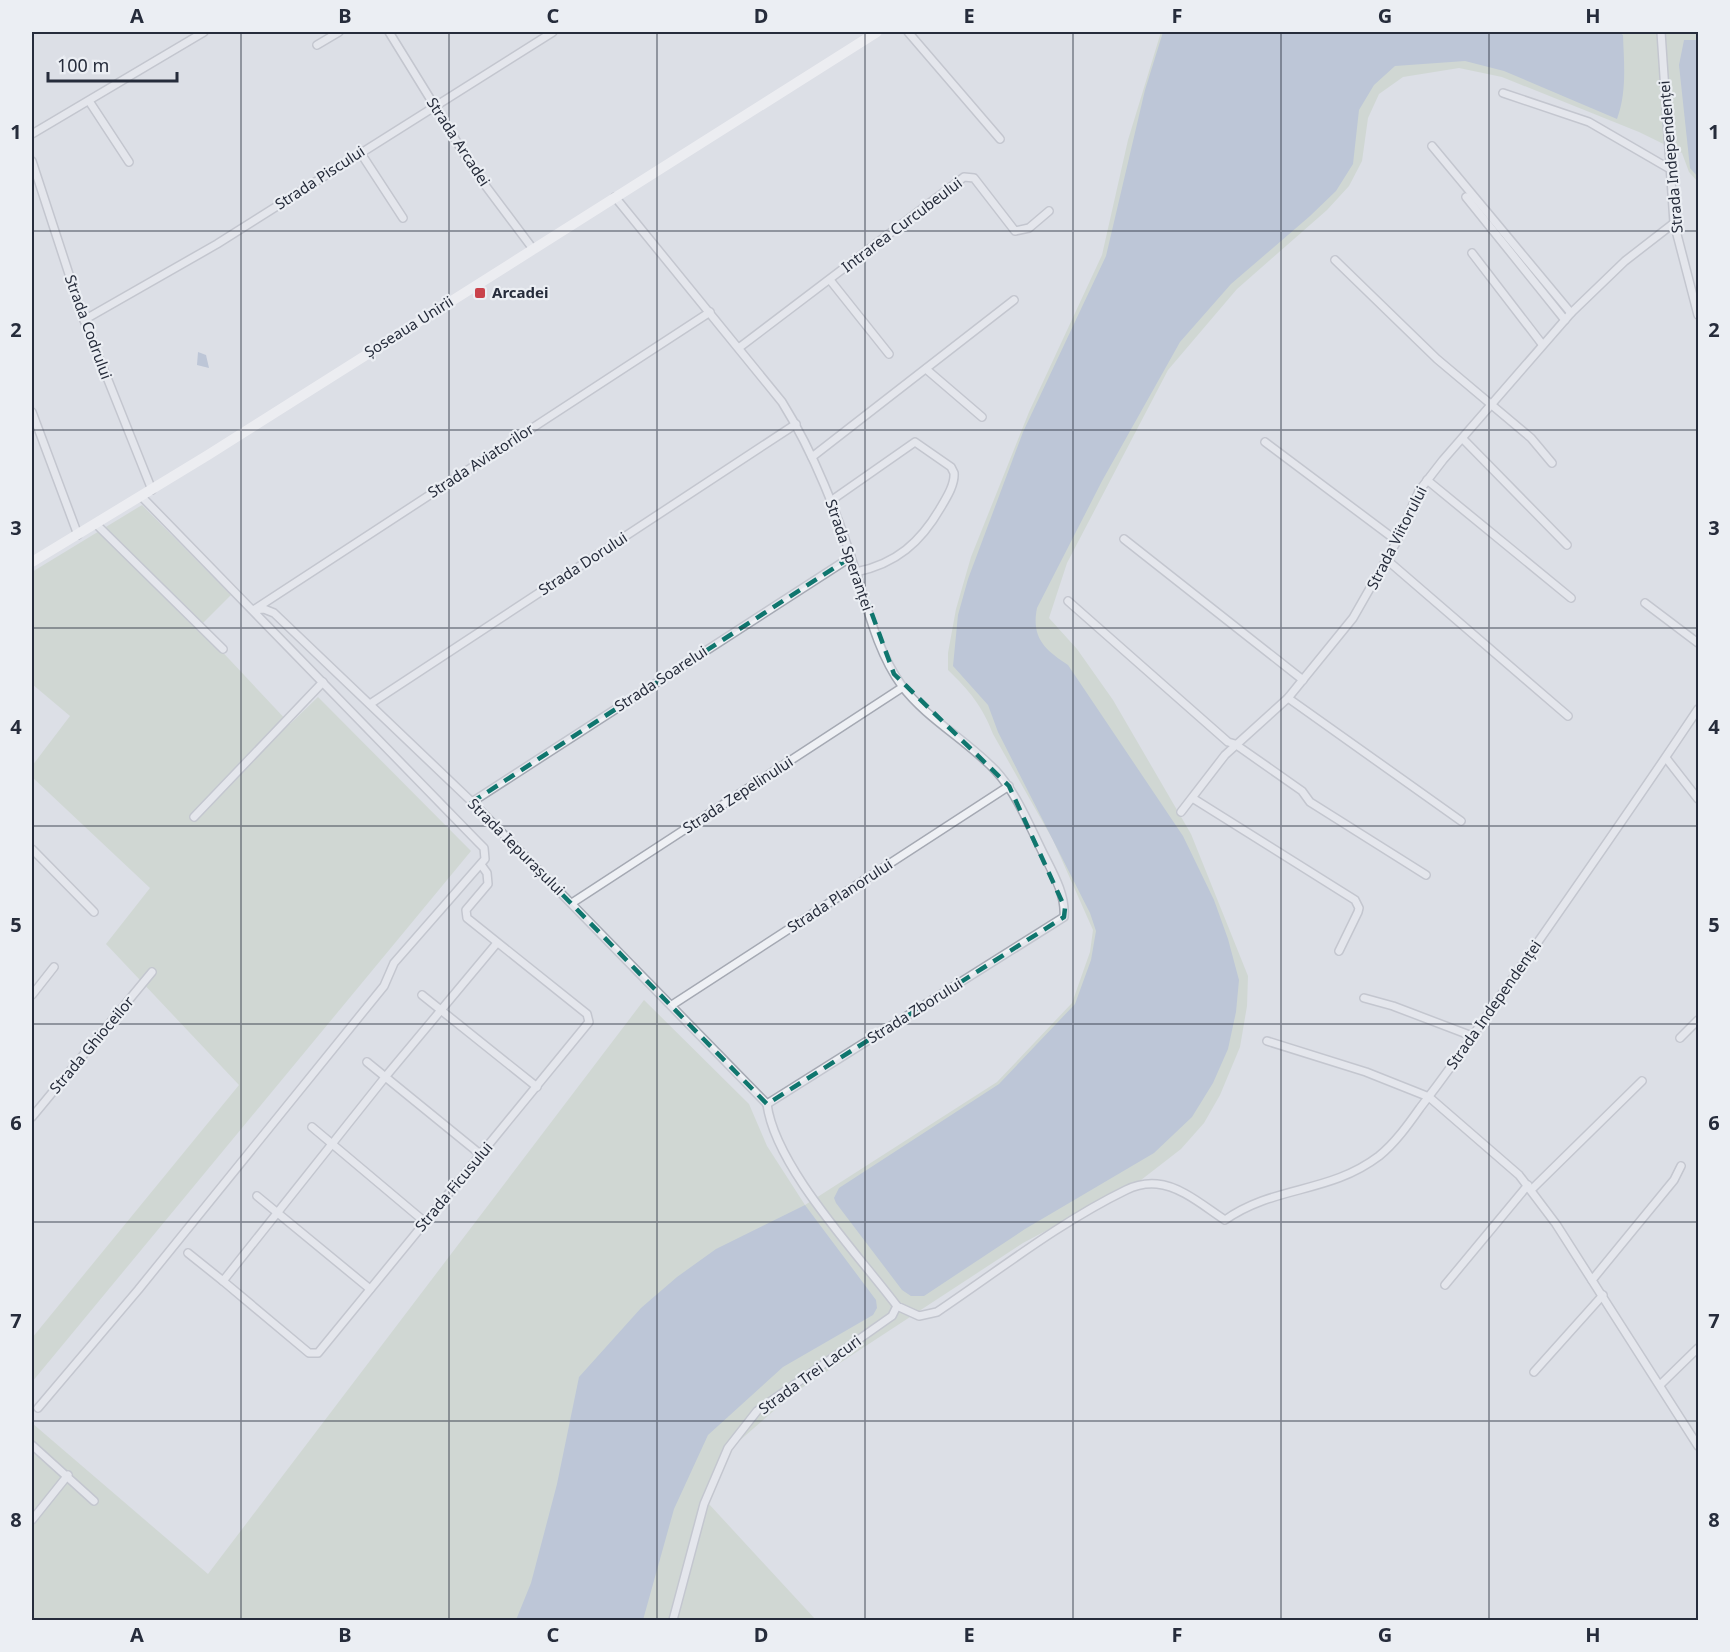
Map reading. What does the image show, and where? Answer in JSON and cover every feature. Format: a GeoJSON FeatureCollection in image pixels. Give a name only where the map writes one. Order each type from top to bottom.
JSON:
{"type":"FeatureCollection","features":[{"type":"Feature","properties":{"kind":"main road","name":"Șoseaua Unirii"},"geometry":{"type":"LineString","coordinates":[[32,562],[142,497],[877,32]]}},
{"type":"Feature","properties":{"kind":"street"},"geometry":{"type":"LineString","coordinates":[[32,134],[204,32]]}},
{"type":"Feature","properties":{"kind":"street"},"geometry":{"type":"LineString","coordinates":[[317,45],[339,32]]}},
{"type":"Feature","properties":{"kind":"street","name":"Strada Arcadei"},"geometry":{"type":"LineString","coordinates":[[389,32],[476,173],[533,249]]}},
{"type":"Feature","properties":{"kind":"street","name":"Strada Piscului"},"geometry":{"type":"LineString","coordinates":[[84,320],[217,244],[553,32]]}},
{"type":"Feature","properties":{"kind":"street"},"geometry":{"type":"LineString","coordinates":[[908,32],[1000,139]]}},
{"type":"Feature","properties":{"kind":"street","name":"Strada Independenței"},"geometry":{"type":"LineString","coordinates":[[1661,32],[1674,223],[1698,315]]}},
{"type":"Feature","properties":{"kind":"street"},"geometry":{"type":"LineString","coordinates":[[1503,93],[1589,122],[1670,169]]}},
{"type":"Feature","properties":{"kind":"street"},"geometry":{"type":"LineString","coordinates":[[89,101],[129,162]]}},
{"type":"Feature","properties":{"kind":"street"},"geometry":{"type":"LineString","coordinates":[[1432,146],[1571,313]]}},
{"type":"Feature","properties":{"kind":"street"},"geometry":{"type":"LineString","coordinates":[[360,152],[403,218]]}},
{"type":"Feature","properties":{"kind":"street","name":"Strada Codrului"},"geometry":{"type":"LineString","coordinates":[[32,161],[84,320],[152,490]]}},
{"type":"Feature","properties":{"kind":"street","name":"Intrarea Curcubeului"},"geometry":{"type":"LineString","coordinates":[[740,347],[964,177],[974,178],[1016,231],[1029,228],[1049,211]]}},
{"type":"Feature","properties":{"kind":"street","name":"Strada Speranței"},"geometry":{"type":"LineString","coordinates":[[615,197],[769,383],[796,424],[832,500],[886,657],[903,687],[980,756],[1009,786],[1059,888],[1065,908],[1064,917]]}},
{"type":"Feature","properties":{"kind":"street"},"geometry":{"type":"LineString","coordinates":[[1466,197],[1565,320]]}},
{"type":"Feature","properties":{"kind":"street","name":"Strada Viitorului"},"geometry":{"type":"LineString","coordinates":[[1181,812],[1194,799],[1217,763],[1235,744],[1288,698],[1353,618],[1387,560],[1415,498],[1427,480],[1571,313],[1624,261],[1674,223]]}},
{"type":"Feature","properties":{"kind":"street"},"geometry":{"type":"LineString","coordinates":[[1472,253],[1542,344]]}},
{"type":"Feature","properties":{"kind":"street"},"geometry":{"type":"LineString","coordinates":[[1335,260],[1491,407],[1500,410],[1531,438],[1552,463]]}},
{"type":"Feature","properties":{"kind":"street","name":"Intrarea Curcubeului"},"geometry":{"type":"LineString","coordinates":[[830,280],[889,354]]}},
{"type":"Feature","properties":{"kind":"street"},"geometry":{"type":"LineString","coordinates":[[812,457],[1014,300]]}},
{"type":"Feature","properties":{"kind":"street","name":"Strada Aviatorilor"},"geometry":{"type":"LineString","coordinates":[[253,610],[710,312]]}},
{"type":"Feature","properties":{"kind":"street"},"geometry":{"type":"LineString","coordinates":[[926,369],[982,417]]}},
{"type":"Feature","properties":{"kind":"street"},"geometry":{"type":"LineString","coordinates":[[32,412],[78,535]]}},
{"type":"Feature","properties":{"kind":"street","name":"Strada Dorului"},"geometry":{"type":"LineString","coordinates":[[370,704],[796,424]]}},
{"type":"Feature","properties":{"kind":"street"},"geometry":{"type":"LineString","coordinates":[[1462,439],[1567,545]]}},
{"type":"Feature","properties":{"kind":"street"},"geometry":{"type":"LineString","coordinates":[[832,500],[875,472],[911,442],[921,444],[954,472],[946,500],[929,529],[896,558],[875,568],[856,572]]}},
{"type":"Feature","properties":{"kind":"street"},"geometry":{"type":"LineString","coordinates":[[1265,442],[1397,541]]}},
{"type":"Feature","properties":{"kind":"street"},"geometry":{"type":"LineString","coordinates":[[1427,480],[1571,598]]}},
{"type":"Feature","properties":{"kind":"street","name":"Strada Iepurașului"},"geometry":{"type":"LineString","coordinates":[[142,497],[484,848],[483,863]]}},
{"type":"Feature","properties":{"kind":"street"},"geometry":{"type":"LineString","coordinates":[[96,524],[223,649]]}},
{"type":"Feature","properties":{"kind":"street"},"geometry":{"type":"LineString","coordinates":[[1124,539],[1303,680]]}},
{"type":"Feature","properties":{"kind":"street","name":"Strada Soarelui"},"geometry":{"type":"LineString","coordinates":[[472,802],[851,557]]}},
{"type":"Feature","properties":{"kind":"street"},"geometry":{"type":"LineString","coordinates":[[1387,560],[1568,716]]}},
{"type":"Feature","properties":{"kind":"street"},"geometry":{"type":"LineString","coordinates":[[1068,601],[1228,742],[1235,744],[1302,791],[1310,802],[1426,876]]}},
{"type":"Feature","properties":{"kind":"street"},"geometry":{"type":"LineString","coordinates":[[1645,603],[1698,643]]}},
{"type":"Feature","properties":{"kind":"street","name":"Strada Iepurașului"},"geometry":{"type":"LineString","coordinates":[[253,610],[264,609],[274,613],[472,802],[767,1104]]}},
{"type":"Feature","properties":{"kind":"street"},"geometry":{"type":"LineString","coordinates":[[194,817],[322,682]]}},
{"type":"Feature","properties":{"kind":"street","name":"Strada Zepelinului"},"geometry":{"type":"LineString","coordinates":[[572,903],[903,687]]}},
{"type":"Feature","properties":{"kind":"street"},"geometry":{"type":"LineString","coordinates":[[1288,698],[1461,821]]}},
{"type":"Feature","properties":{"kind":"street","name":"Strada Independenței"},"geometry":{"type":"LineString","coordinates":[[897,1306],[919,1316],[937,1312],[1074,1221],[1127,1190],[1144,1183],[1160,1184],[1179,1191],[1225,1220],[1242,1208],[1264,1198],[1316,1188],[1356,1171],[1381,1155],[1429,1097],[1698,709]]}},
{"type":"Feature","properties":{"kind":"street"},"geometry":{"type":"LineString","coordinates":[[1666,758],[1698,799]]}},
{"type":"Feature","properties":{"kind":"street","name":"Strada Planorului"},"geometry":{"type":"LineString","coordinates":[[672,1005],[1009,786]]}},
{"type":"Feature","properties":{"kind":"street"},"geometry":{"type":"LineString","coordinates":[[1194,799],[1355,900],[1359,908],[1358,912],[1339,951]]}},
{"type":"Feature","properties":{"kind":"street"},"geometry":{"type":"LineString","coordinates":[[32,849],[94,912]]}},
{"type":"Feature","properties":{"kind":"street"},"geometry":{"type":"LineString","coordinates":[[38,1408],[138,1290],[384,986],[394,963],[483,863]]}},
{"type":"Feature","properties":{"kind":"street","name":"Strada Ficusului"},"geometry":{"type":"LineString","coordinates":[[188,1253],[312,1355],[320,1352],[589,1022],[589,1016],[466,915],[466,910],[488,884],[483,863]]}},
{"type":"Feature","properties":{"kind":"street","name":"Strada Zborului"},"geometry":{"type":"LineString","coordinates":[[767,1104],[1064,917]]}},
{"type":"Feature","properties":{"kind":"street"},"geometry":{"type":"LineString","coordinates":[[223,1281],[386,1076],[497,942]]}},
{"type":"Feature","properties":{"kind":"street"},"geometry":{"type":"LineString","coordinates":[[32,995],[54,967]]}},
{"type":"Feature","properties":{"kind":"street","name":"Strada Ghioceilor"},"geometry":{"type":"LineString","coordinates":[[32,1117],[152,972]]}},
{"type":"Feature","properties":{"kind":"street"},"geometry":{"type":"LineString","coordinates":[[422,995],[537,1087]]}},
{"type":"Feature","properties":{"kind":"street"},"geometry":{"type":"LineString","coordinates":[[1364,999],[1393,1006],[1472,1036]]}},
{"type":"Feature","properties":{"kind":"street"},"geometry":{"type":"LineString","coordinates":[[1680,1038],[1698,1020]]}},
{"type":"Feature","properties":{"kind":"street"},"geometry":{"type":"LineString","coordinates":[[1267,1041],[1366,1072],[1429,1097],[1530,1188],[1603,1295],[1698,1446]]}},
{"type":"Feature","properties":{"kind":"street"},"geometry":{"type":"LineString","coordinates":[[367,1062],[480,1155]]}},
{"type":"Feature","properties":{"kind":"street"},"geometry":{"type":"LineString","coordinates":[[1445,1286],[1530,1188],[1642,1082]]}},
{"type":"Feature","properties":{"kind":"street"},"geometry":{"type":"LineString","coordinates":[[767,1104],[776,1136],[790,1164],[897,1306]]}},
{"type":"Feature","properties":{"kind":"street"},"geometry":{"type":"LineString","coordinates":[[312,1127],[424,1222]]}},
{"type":"Feature","properties":{"kind":"street"},"geometry":{"type":"LineString","coordinates":[[1592,1280],[1674,1180],[1681,1166]]}},
{"type":"Feature","properties":{"kind":"street"},"geometry":{"type":"LineString","coordinates":[[257,1196],[370,1289]]}},
{"type":"Feature","properties":{"kind":"street"},"geometry":{"type":"LineString","coordinates":[[1534,1372],[1603,1295]]}},
{"type":"Feature","properties":{"kind":"street","name":"Strada Trei Lacuri"},"geometry":{"type":"LineString","coordinates":[[673,1620],[704,1503],[728,1448],[758,1411],[892,1316],[897,1306]]}},
{"type":"Feature","properties":{"kind":"street"},"geometry":{"type":"LineString","coordinates":[[1660,1385],[1698,1348]]}},
{"type":"Feature","properties":{"kind":"street"},"geometry":{"type":"LineString","coordinates":[[32,1445],[68,1475],[94,1501]]}},
{"type":"Feature","properties":{"kind":"street"},"geometry":{"type":"LineString","coordinates":[[32,1520],[68,1475]]}},
{"type":"Feature","properties":{"kind":"highlighted area"},"geometry":{"type":"Polygon","coordinates":[[[851,557],[894,674],[1009,786],[1065,908],[1064,917],[767,1104],[472,802],[851,557]]]}},
{"type":"Feature","properties":{"kind":"green space"},"geometry":{"type":"Polygon","coordinates":[[[1161,32],[1698,32],[1698,182],[1689,172],[1682,153],[1639,132],[1502,77],[1459,68],[1403,77],[1379,94],[1368,118],[1362,161],[1349,186],[1327,210],[1237,289],[1168,370],[1067,563],[1049,618],[1077,649],[1113,700],[1191,834],[1248,976],[1247,1006],[1240,1047],[1220,1095],[1204,1123],[1181,1149],[1141,1180],[1023,1243],[794,1393],[730,1449],[708,1503],[816,1620],[32,1620],[32,1423],[208,1574],[644,1000],[749,1104],[767,1146],[805,1205],[997,1082],[1072,1003],[1090,952],[1093,930],[1053,840],[993,734],[985,715],[969,692],[948,670],[948,653],[956,609],[971,557],[1029,412],[1102,255],[1128,140],[1161,32]]]}},
{"type":"Feature","properties":{"kind":"green space"},"geometry":{"type":"Polygon","coordinates":[[[142,505],[231,595],[199,627],[290,724],[318,697],[471,851],[32,1382],[32,1338],[239,1085],[106,944],[150,888],[32,777],[32,766],[70,716],[32,684],[32,572],[142,505]]]}},
{"type":"Feature","properties":{"kind":"water"},"geometry":{"type":"Polygon","coordinates":[[[1163,32],[1618,32],[1623,35],[1622,99],[1617,119],[1504,71],[1465,61],[1395,66],[1374,85],[1359,110],[1353,164],[1336,191],[1231,284],[1180,342],[1102,481],[1037,608],[1036,627],[1038,635],[1047,648],[1068,665],[1183,836],[1214,900],[1239,980],[1236,1012],[1228,1049],[1213,1083],[1192,1117],[1154,1153],[1025,1229],[924,1296],[911,1296],[902,1290],[836,1203],[834,1198],[839,1188],[999,1084],[1075,1004],[1091,960],[1096,931],[1090,913],[998,732],[988,705],[953,666],[958,615],[968,579],[1023,432],[1106,256],[1145,90],[1163,32]]]}},
{"type":"Feature","properties":{"kind":"water"},"geometry":{"type":"Polygon","coordinates":[[[1684,40],[1698,40],[1698,177],[1690,168],[1679,65],[1684,40]]]}},
{"type":"Feature","properties":{"kind":"water"},"geometry":{"type":"Polygon","coordinates":[[[198,352],[206,355],[209,368],[197,365],[198,352]]]}},
{"type":"Feature","properties":{"kind":"water"},"geometry":{"type":"Polygon","coordinates":[[[805,1205],[876,1300],[877,1308],[873,1315],[783,1367],[708,1435],[674,1509],[643,1620],[516,1620],[531,1583],[557,1484],[579,1377],[641,1308],[677,1277],[716,1249],[805,1205]]]}},
{"type":"Feature","properties":{"kind":"place","name":"Arcadei"},"geometry":{"type":"Point","coordinates":[480,293]}}]}
